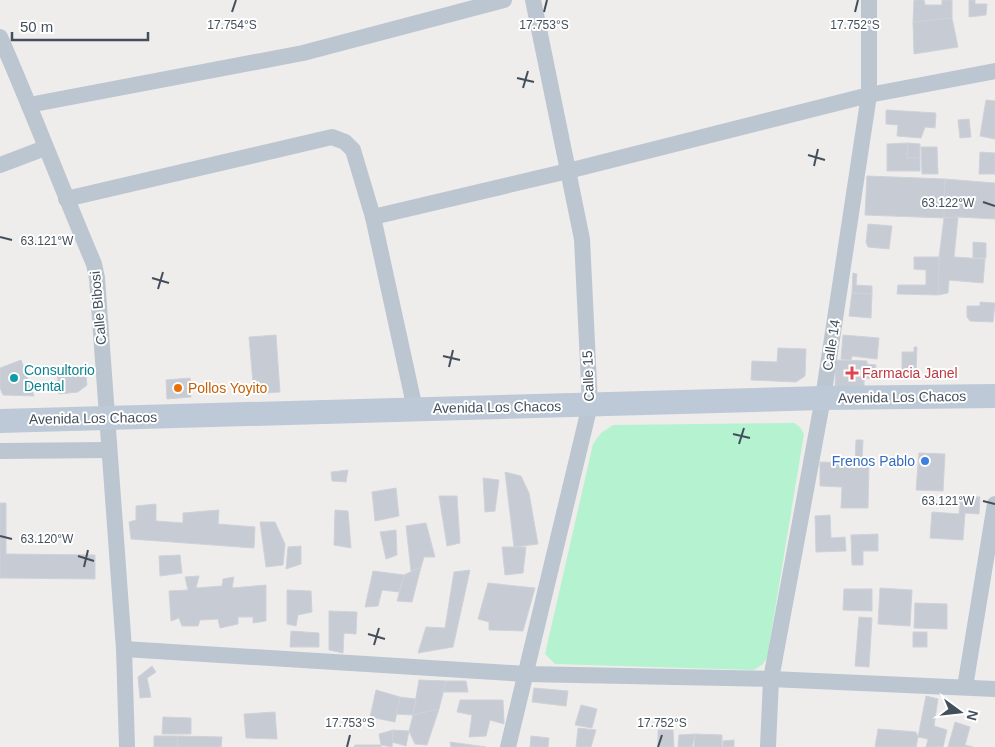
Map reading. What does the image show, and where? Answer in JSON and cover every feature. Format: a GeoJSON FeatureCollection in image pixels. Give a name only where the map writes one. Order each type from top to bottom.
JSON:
{"type":"FeatureCollection","features":[{"type":"Feature","properties":{"kind":"street"},"geometry":{"type":"LineString","coordinates":[[29,105],[303,53],[504,0]]}},
{"type":"Feature","properties":{"kind":"street","name":"Calle 15"},"geometry":{"type":"LineString","coordinates":[[508,747],[590,405],[582,239],[533,0]]}},
{"type":"Feature","properties":{"kind":"street","name":"Calle 14"},"geometry":{"type":"LineString","coordinates":[[768,747],[771,679],[823,398],[869,95],[869,0]]}},
{"type":"Feature","properties":{"kind":"street","name":"Calle Bibosi"},"geometry":{"type":"LineString","coordinates":[[0,38],[94,264],[97,278],[108,450],[124,649],[127,747]]}},
{"type":"Feature","properties":{"kind":"street"},"geometry":{"type":"LineString","coordinates":[[373,218],[869,95],[995,70]]}},
{"type":"Feature","properties":{"kind":"street"},"geometry":{"type":"LineString","coordinates":[[66,199],[332,137],[345,142],[353,150],[373,218],[415,409]]}},
{"type":"Feature","properties":{"kind":"street"},"geometry":{"type":"LineString","coordinates":[[0,165],[45,148]]}},
{"type":"Feature","properties":{"kind":"street","name":"Avenida Los Chacos"},"geometry":{"type":"LineString","coordinates":[[0,421],[823,398],[995,396]]}},
{"type":"Feature","properties":{"kind":"street"},"geometry":{"type":"LineString","coordinates":[[0,451],[108,450]]}},
{"type":"Feature","properties":{"kind":"street"},"geometry":{"type":"LineString","coordinates":[[965,687],[995,504]]}},
{"type":"Feature","properties":{"kind":"street"},"geometry":{"type":"LineString","coordinates":[[124,649],[526,674],[771,679],[995,689]]}},
{"type":"Feature","properties":{"kind":"green space"},"geometry":{"type":"Polygon","coordinates":[[[794,423],[800,427],[804,434],[767,658],[763,664],[754,670],[555,664],[545,654],[593,444],[601,433],[613,425],[794,423]]]}},
{"type":"Feature","properties":{"kind":"building"},"geometry":{"type":"Polygon","coordinates":[[[914,0],[924,0],[925,5],[942,5],[942,0],[952,0],[952,18],[913,22],[914,0]]]}},
{"type":"Feature","properties":{"kind":"building"},"geometry":{"type":"Polygon","coordinates":[[[969,0],[975,0],[975,4],[987,4],[986,15],[969,17],[969,0]]]}},
{"type":"Feature","properties":{"kind":"building"},"geometry":{"type":"Polygon","coordinates":[[[952,18],[958,47],[914,54],[913,22],[952,18]]]}},
{"type":"Feature","properties":{"kind":"building"},"geometry":{"type":"Polygon","coordinates":[[[986,100],[995,101],[995,139],[980,136],[986,100]]]}},
{"type":"Feature","properties":{"kind":"building"},"geometry":{"type":"Polygon","coordinates":[[[886,110],[936,113],[935,128],[925,127],[921,138],[897,136],[898,125],[886,124],[886,110]]]}},
{"type":"Feature","properties":{"kind":"building"},"geometry":{"type":"Polygon","coordinates":[[[969,119],[971,137],[960,138],[958,120],[969,119]]]}},
{"type":"Feature","properties":{"kind":"building"},"geometry":{"type":"Polygon","coordinates":[[[908,143],[920,144],[920,158],[907,158],[908,143]]]}},
{"type":"Feature","properties":{"kind":"building"},"geometry":{"type":"Polygon","coordinates":[[[908,143],[907,158],[920,158],[920,171],[887,171],[887,144],[908,143]]]}},
{"type":"Feature","properties":{"kind":"building"},"geometry":{"type":"Polygon","coordinates":[[[921,147],[937,147],[938,174],[922,174],[921,147]]]}},
{"type":"Feature","properties":{"kind":"building"},"geometry":{"type":"Polygon","coordinates":[[[980,152],[995,153],[995,174],[979,174],[980,152]]]}},
{"type":"Feature","properties":{"kind":"building"},"geometry":{"type":"Polygon","coordinates":[[[867,176],[945,179],[944,218],[865,215],[867,176]]]}},
{"type":"Feature","properties":{"kind":"building"},"geometry":{"type":"Polygon","coordinates":[[[945,179],[995,183],[995,219],[944,218],[945,179]]]}},
{"type":"Feature","properties":{"kind":"building"},"geometry":{"type":"Polygon","coordinates":[[[958,217],[954,257],[985,259],[983,283],[949,280],[948,293],[938,295],[939,257],[944,218],[958,217]]]}},
{"type":"Feature","properties":{"kind":"building"},"geometry":{"type":"Polygon","coordinates":[[[868,224],[892,226],[889,249],[868,247],[866,242],[868,224]]]}},
{"type":"Feature","properties":{"kind":"building"},"geometry":{"type":"Polygon","coordinates":[[[973,242],[986,243],[986,258],[973,258],[973,242]]]}},
{"type":"Feature","properties":{"kind":"building"},"geometry":{"type":"Polygon","coordinates":[[[914,257],[939,257],[938,295],[897,294],[898,285],[926,285],[926,270],[914,269],[914,257]]]}},
{"type":"Feature","properties":{"kind":"building"},"geometry":{"type":"Polygon","coordinates":[[[853,273],[857,274],[856,285],[872,286],[872,294],[852,293],[853,273]]]}},
{"type":"Feature","properties":{"kind":"building"},"geometry":{"type":"Polygon","coordinates":[[[852,293],[872,294],[871,318],[849,316],[852,293]]]}},
{"type":"Feature","properties":{"kind":"building"},"geometry":{"type":"Polygon","coordinates":[[[980,302],[995,303],[993,322],[970,321],[967,317],[967,306],[980,306],[980,302]]]}},
{"type":"Feature","properties":{"kind":"building"},"geometry":{"type":"Polygon","coordinates":[[[276,335],[280,392],[254,394],[249,337],[276,335]]]}},
{"type":"Feature","properties":{"kind":"building"},"geometry":{"type":"Polygon","coordinates":[[[843,335],[879,338],[877,359],[852,356],[851,360],[841,359],[843,335]]]}},
{"type":"Feature","properties":{"kind":"building"},"geometry":{"type":"Polygon","coordinates":[[[914,347],[917,347],[916,374],[902,374],[902,352],[914,352],[914,347]]]}},
{"type":"Feature","properties":{"kind":"building"},"geometry":{"type":"Polygon","coordinates":[[[778,348],[806,349],[805,376],[796,382],[751,380],[752,361],[777,362],[778,348]]]}},
{"type":"Feature","properties":{"kind":"building","name":"Consultorio Dental"},"geometry":{"type":"Polygon","coordinates":[[[21,360],[34,396],[3,395],[0,388],[0,368],[21,360]]]}},
{"type":"Feature","properties":{"kind":"building"},"geometry":{"type":"Polygon","coordinates":[[[836,360],[867,361],[867,364],[876,365],[875,379],[864,378],[864,388],[835,387],[836,360]]]}},
{"type":"Feature","properties":{"kind":"building"},"geometry":{"type":"Polygon","coordinates":[[[85,367],[87,385],[78,392],[59,394],[57,369],[85,367]]]}},
{"type":"Feature","properties":{"kind":"building","name":"Pollos Yoyito"},"geometry":{"type":"Polygon","coordinates":[[[190,378],[191,397],[167,399],[166,380],[190,378]]]}},
{"type":"Feature","properties":{"kind":"building"},"geometry":{"type":"Polygon","coordinates":[[[856,440],[863,440],[862,462],[869,462],[868,508],[841,508],[842,487],[820,486],[820,462],[855,463],[856,440]]]}},
{"type":"Feature","properties":{"kind":"building"},"geometry":{"type":"Polygon","coordinates":[[[919,453],[945,454],[943,491],[916,490],[919,453]]]}},
{"type":"Feature","properties":{"kind":"building"},"geometry":{"type":"Polygon","coordinates":[[[348,470],[346,482],[332,481],[331,472],[348,470]]]}},
{"type":"Feature","properties":{"kind":"building"},"geometry":{"type":"Polygon","coordinates":[[[505,472],[521,476],[529,493],[538,544],[514,547],[505,472]]]}},
{"type":"Feature","properties":{"kind":"building"},"geometry":{"type":"Polygon","coordinates":[[[483,478],[499,480],[495,511],[485,512],[483,478]]]}},
{"type":"Feature","properties":{"kind":"building"},"geometry":{"type":"Polygon","coordinates":[[[396,488],[399,516],[375,521],[372,492],[396,488]]]}},
{"type":"Feature","properties":{"kind":"building"},"geometry":{"type":"Polygon","coordinates":[[[439,496],[457,496],[460,543],[447,546],[439,496]]]}},
{"type":"Feature","properties":{"kind":"building"},"geometry":{"type":"Polygon","coordinates":[[[960,496],[980,497],[979,514],[965,513],[963,540],[930,538],[932,512],[959,514],[960,496]]]}},
{"type":"Feature","properties":{"kind":"building"},"geometry":{"type":"Polygon","coordinates":[[[0,503],[6,503],[6,554],[95,555],[95,579],[0,578],[0,503]]]}},
{"type":"Feature","properties":{"kind":"building"},"geometry":{"type":"Polygon","coordinates":[[[156,504],[156,521],[183,523],[183,513],[219,510],[218,524],[255,527],[254,548],[131,539],[129,522],[136,520],[136,506],[156,504]]]}},
{"type":"Feature","properties":{"kind":"building"},"geometry":{"type":"Polygon","coordinates":[[[335,510],[348,511],[351,548],[334,545],[335,510]]]}},
{"type":"Feature","properties":{"kind":"building"},"geometry":{"type":"Polygon","coordinates":[[[830,515],[831,538],[845,537],[846,551],[816,552],[815,516],[830,515]]]}},
{"type":"Feature","properties":{"kind":"building"},"geometry":{"type":"Polygon","coordinates":[[[260,522],[275,522],[285,544],[283,565],[266,567],[260,522]]]}},
{"type":"Feature","properties":{"kind":"building"},"geometry":{"type":"Polygon","coordinates":[[[426,523],[435,557],[424,557],[421,567],[411,571],[406,526],[426,523]]]}},
{"type":"Feature","properties":{"kind":"building"},"geometry":{"type":"Polygon","coordinates":[[[396,530],[397,555],[386,559],[380,532],[396,530]]]}},
{"type":"Feature","properties":{"kind":"building"},"geometry":{"type":"Polygon","coordinates":[[[878,534],[878,551],[863,551],[863,565],[852,565],[851,535],[878,534]]]}},
{"type":"Feature","properties":{"kind":"building"},"geometry":{"type":"Polygon","coordinates":[[[301,546],[301,564],[286,569],[288,547],[301,546]]]}},
{"type":"Feature","properties":{"kind":"building"},"geometry":{"type":"Polygon","coordinates":[[[502,547],[526,547],[523,573],[505,575],[502,547]]]}},
{"type":"Feature","properties":{"kind":"building"},"geometry":{"type":"Polygon","coordinates":[[[180,555],[182,573],[160,576],[159,556],[180,555]]]}},
{"type":"Feature","properties":{"kind":"building"},"geometry":{"type":"Polygon","coordinates":[[[421,567],[412,602],[397,601],[404,575],[421,567]]]}},
{"type":"Feature","properties":{"kind":"building"},"geometry":{"type":"Polygon","coordinates":[[[470,570],[453,647],[418,653],[426,627],[445,628],[454,572],[470,570]]]}},
{"type":"Feature","properties":{"kind":"building"},"geometry":{"type":"Polygon","coordinates":[[[373,571],[404,575],[399,592],[382,590],[378,606],[365,607],[373,571]]]}},
{"type":"Feature","properties":{"kind":"building"},"geometry":{"type":"Polygon","coordinates":[[[199,576],[196,588],[222,586],[223,579],[234,577],[232,588],[266,585],[266,621],[253,623],[253,617],[238,617],[238,624],[220,628],[218,619],[200,620],[198,626],[182,626],[179,618],[171,621],[169,591],[188,590],[185,577],[199,576]]]}},
{"type":"Feature","properties":{"kind":"building"},"geometry":{"type":"Polygon","coordinates":[[[488,583],[535,588],[523,631],[489,630],[489,622],[478,619],[488,583]]]}},
{"type":"Feature","properties":{"kind":"building"},"geometry":{"type":"Polygon","coordinates":[[[880,588],[912,590],[910,626],[878,624],[880,588]]]}},
{"type":"Feature","properties":{"kind":"building"},"geometry":{"type":"Polygon","coordinates":[[[844,589],[872,589],[872,611],[843,610],[844,589]]]}},
{"type":"Feature","properties":{"kind":"building"},"geometry":{"type":"Polygon","coordinates":[[[287,590],[311,591],[312,612],[298,615],[296,626],[287,624],[287,590]]]}},
{"type":"Feature","properties":{"kind":"building"},"geometry":{"type":"Polygon","coordinates":[[[915,603],[947,604],[947,629],[914,628],[915,603]]]}},
{"type":"Feature","properties":{"kind":"building"},"geometry":{"type":"Polygon","coordinates":[[[329,611],[357,612],[356,634],[344,633],[343,653],[329,650],[329,611]]]}},
{"type":"Feature","properties":{"kind":"building"},"geometry":{"type":"Polygon","coordinates":[[[859,617],[872,618],[869,667],[855,666],[859,617]]]}},
{"type":"Feature","properties":{"kind":"building"},"geometry":{"type":"Polygon","coordinates":[[[291,631],[319,633],[319,647],[290,647],[291,631]]]}},
{"type":"Feature","properties":{"kind":"building"},"geometry":{"type":"Polygon","coordinates":[[[913,632],[927,632],[927,647],[913,647],[913,632]]]}},
{"type":"Feature","properties":{"kind":"building"},"geometry":{"type":"Polygon","coordinates":[[[152,666],[156,672],[147,678],[151,697],[140,698],[138,677],[152,666]]]}},
{"type":"Feature","properties":{"kind":"building"},"geometry":{"type":"Polygon","coordinates":[[[419,680],[446,681],[439,709],[413,715],[419,680]]]}},
{"type":"Feature","properties":{"kind":"building"},"geometry":{"type":"Polygon","coordinates":[[[446,681],[466,681],[468,692],[443,692],[446,681]]]}},
{"type":"Feature","properties":{"kind":"building"},"geometry":{"type":"Polygon","coordinates":[[[534,688],[568,691],[566,706],[532,702],[534,688]]]}},
{"type":"Feature","properties":{"kind":"building"},"geometry":{"type":"Polygon","coordinates":[[[376,690],[400,697],[395,722],[370,717],[376,690]]]}},
{"type":"Feature","properties":{"kind":"building"},"geometry":{"type":"Polygon","coordinates":[[[926,696],[938,699],[934,726],[947,730],[943,747],[926,747],[928,739],[918,737],[926,696]]]}},
{"type":"Feature","properties":{"kind":"building"},"geometry":{"type":"Polygon","coordinates":[[[400,697],[416,699],[413,715],[396,714],[400,697]]]}},
{"type":"Feature","properties":{"kind":"building"},"geometry":{"type":"Polygon","coordinates":[[[460,700],[503,700],[504,724],[490,720],[486,736],[469,737],[472,715],[457,712],[460,700]]]}},
{"type":"Feature","properties":{"kind":"building"},"geometry":{"type":"Polygon","coordinates":[[[581,705],[597,709],[592,728],[575,725],[581,705]]]}},
{"type":"Feature","properties":{"kind":"building"},"geometry":{"type":"Polygon","coordinates":[[[439,709],[427,745],[415,744],[409,731],[413,715],[439,709]]]}},
{"type":"Feature","properties":{"kind":"building"},"geometry":{"type":"Polygon","coordinates":[[[275,712],[277,739],[246,738],[244,714],[275,712]]]}},
{"type":"Feature","properties":{"kind":"building"},"geometry":{"type":"Polygon","coordinates":[[[163,717],[191,718],[191,734],[162,734],[163,717]]]}},
{"type":"Feature","properties":{"kind":"building"},"geometry":{"type":"Polygon","coordinates":[[[955,722],[970,727],[965,745],[973,747],[948,747],[955,722]]]}},
{"type":"Feature","properties":{"kind":"building"},"geometry":{"type":"Polygon","coordinates":[[[578,728],[596,730],[591,747],[576,747],[578,728]]]}},
{"type":"Feature","properties":{"kind":"building"},"geometry":{"type":"Polygon","coordinates":[[[878,729],[916,732],[918,737],[916,747],[875,747],[878,729]]]}},
{"type":"Feature","properties":{"kind":"building"},"geometry":{"type":"Polygon","coordinates":[[[393,730],[409,731],[406,746],[392,742],[393,730]]]}},
{"type":"Feature","properties":{"kind":"building"},"geometry":{"type":"Polygon","coordinates":[[[393,730],[392,747],[381,745],[379,734],[393,730]]]}},
{"type":"Feature","properties":{"kind":"building"},"geometry":{"type":"Polygon","coordinates":[[[658,730],[673,730],[674,747],[658,747],[658,730]]]}},
{"type":"Feature","properties":{"kind":"building"},"geometry":{"type":"Polygon","coordinates":[[[695,734],[722,735],[722,747],[694,747],[695,734]]]}},
{"type":"Feature","properties":{"kind":"building"},"geometry":{"type":"Polygon","coordinates":[[[695,734],[692,747],[678,747],[679,735],[695,734]]]}},
{"type":"Feature","properties":{"kind":"building"},"geometry":{"type":"Polygon","coordinates":[[[154,736],[177,736],[178,747],[154,747],[154,736]]]}},
{"type":"Feature","properties":{"kind":"building"},"geometry":{"type":"Polygon","coordinates":[[[177,736],[222,737],[221,747],[178,747],[177,736]]]}},
{"type":"Feature","properties":{"kind":"building"},"geometry":{"type":"Polygon","coordinates":[[[531,736],[549,738],[548,747],[530,747],[531,736]]]}},
{"type":"Feature","properties":{"kind":"building"},"geometry":{"type":"Polygon","coordinates":[[[734,740],[734,747],[723,747],[723,741],[734,740]]]}},
{"type":"Feature","properties":{"kind":"building"},"geometry":{"type":"Polygon","coordinates":[[[450,742],[486,747],[451,747],[450,742]]]}},
{"type":"Feature","properties":{"kind":"building"},"geometry":{"type":"Polygon","coordinates":[[[355,745],[381,745],[381,747],[354,747],[355,745]]]}},
{"type":"Feature","properties":{"kind":"place","name":"Farmacia Janel"},"geometry":{"type":"Point","coordinates":[852,373]}},
{"type":"Feature","properties":{"kind":"place","name":"Consultorio Dental"},"geometry":{"type":"Point","coordinates":[14,378]}},
{"type":"Feature","properties":{"kind":"place","name":"Pollos Yoyito"},"geometry":{"type":"Point","coordinates":[178,388]}},
{"type":"Feature","properties":{"kind":"place","name":"Frenos Pablo"},"geometry":{"type":"Point","coordinates":[925,461]}}]}
